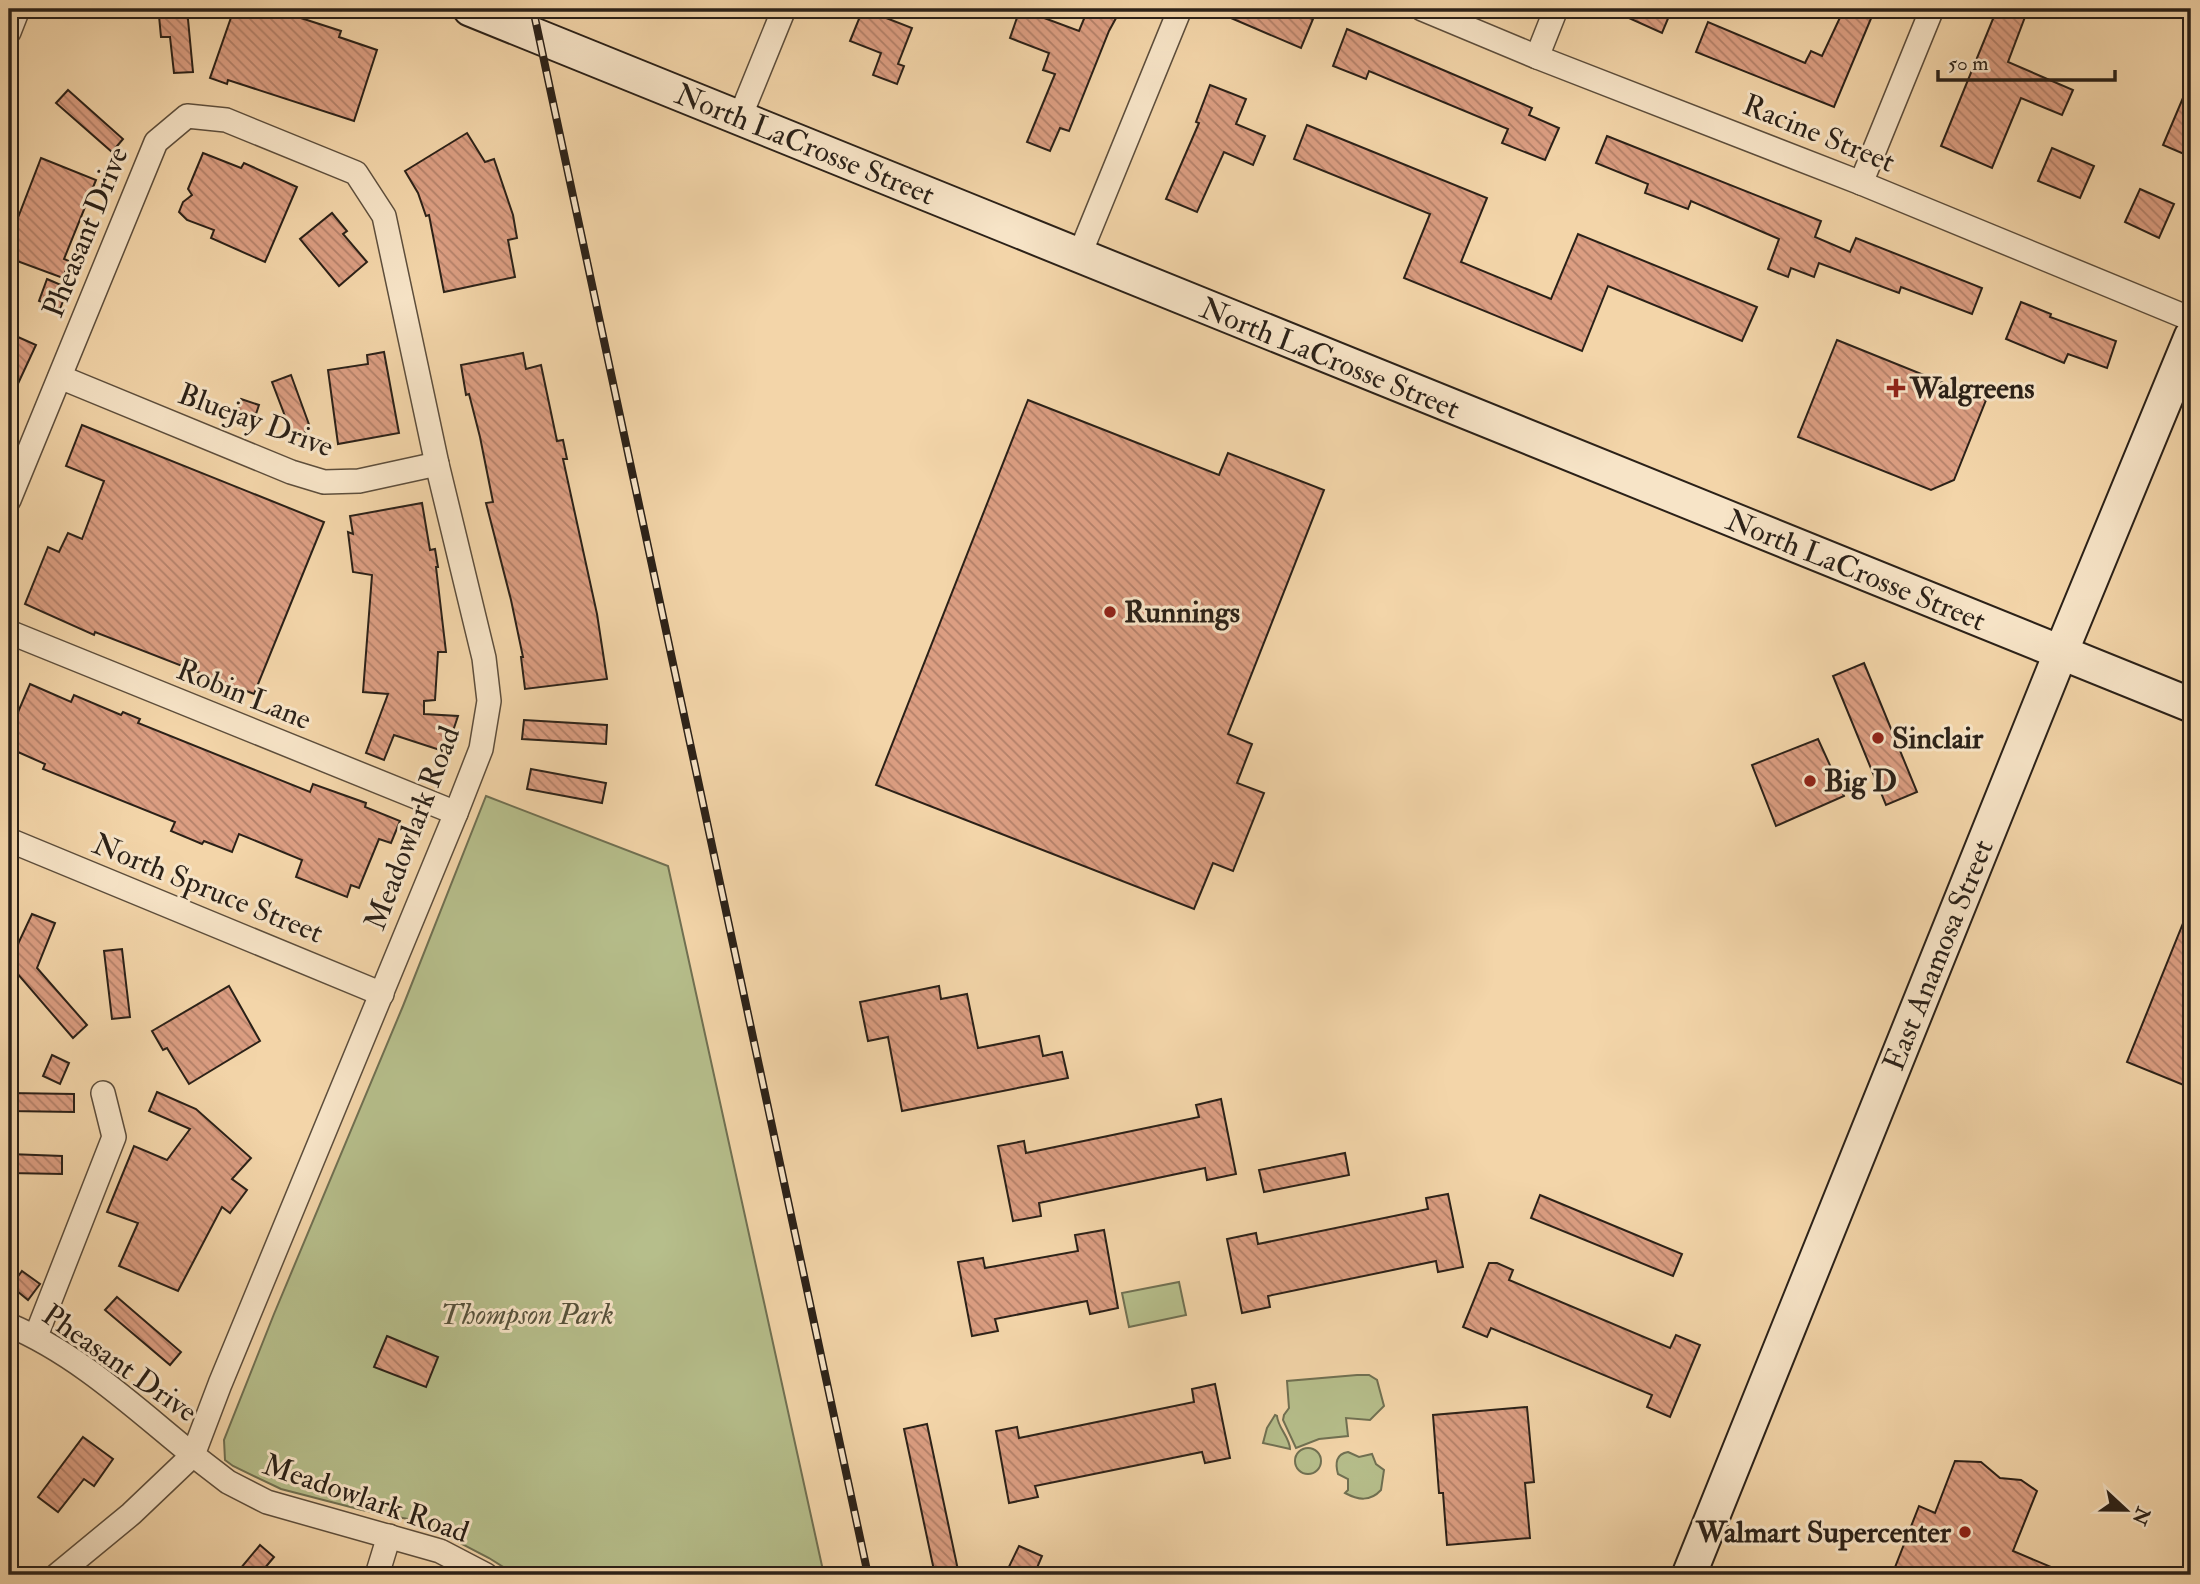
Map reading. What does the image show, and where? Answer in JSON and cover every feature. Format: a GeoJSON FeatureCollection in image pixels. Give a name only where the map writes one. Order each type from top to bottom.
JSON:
{"type":"FeatureCollection","features":[{"type":"Feature","properties":{"kind":"main road","name":"North LaCrosse Street"},"geometry":{"type":"LineString","coordinates":[[470,9],[2191,705]]}},
{"type":"Feature","properties":{"kind":"main road","name":"East Anamosa Street"},"geometry":{"type":"LineString","coordinates":[[1689,1575],[2061,652],[2191,337]]}},
{"type":"Feature","properties":{"kind":"street"},"geometry":{"type":"LineString","coordinates":[[9,32],[18,9]]}},
{"type":"Feature","properties":{"kind":"street"},"geometry":{"type":"LineString","coordinates":[[740,117],[784,9]]}},
{"type":"Feature","properties":{"kind":"street"},"geometry":{"type":"LineString","coordinates":[[1079,256],[1180,9]]}},
{"type":"Feature","properties":{"kind":"street","name":"Racine Street"},"geometry":{"type":"LineString","coordinates":[[1422,9],[1536,57],[1861,183],[2191,319]]}},
{"type":"Feature","properties":{"kind":"street"},"geometry":{"type":"LineString","coordinates":[[1536,57],[1556,9]]}},
{"type":"Feature","properties":{"kind":"street"},"geometry":{"type":"LineString","coordinates":[[1861,183],[1932,9]]}},
{"type":"Feature","properties":{"kind":"street","name":"Pheasant Drive"},"geometry":{"type":"LineString","coordinates":[[9,500],[156,142],[187,116]]}},
{"type":"Feature","properties":{"kind":"street","name":"Meadowlark Road"},"geometry":{"type":"LineString","coordinates":[[57,1575],[131,1514],[193,1455],[456,813],[481,749],[489,701],[484,658],[437,464],[384,216],[356,173],[226,120],[187,116]]}},
{"type":"Feature","properties":{"kind":"street","name":"Bluejay Drive"},"geometry":{"type":"LineString","coordinates":[[60,377],[291,472],[324,482],[359,481],[437,464]]}},
{"type":"Feature","properties":{"kind":"street","name":"Robin Lane"},"geometry":{"type":"LineString","coordinates":[[9,632],[456,813]]}},
{"type":"Feature","properties":{"kind":"street","name":"North Spruce Street"},"geometry":{"type":"LineString","coordinates":[[9,840],[382,994]]}},
{"type":"Feature","properties":{"kind":"street"},"geometry":{"type":"LineString","coordinates":[[36,1336],[114,1138],[103,1094]]}},
{"type":"Feature","properties":{"kind":"street","name":"Pheasant Drive"},"geometry":{"type":"LineString","coordinates":[[9,1325],[36,1336],[109,1386],[193,1455]]}},
{"type":"Feature","properties":{"kind":"street","name":"Meadowlark Road"},"geometry":{"type":"LineString","coordinates":[[193,1455],[228,1482],[267,1502],[440,1552],[486,1575]]}},
{"type":"Feature","properties":{"kind":"street"},"geometry":{"type":"LineString","coordinates":[[377,1575],[389,1536]]}},
{"type":"Feature","properties":{"kind":"green space","name":"Thompson Park"},"geometry":{"type":"Polygon","coordinates":[[[486,796],[668,866],[824,1575],[516,1575],[418,1521],[281,1489],[225,1460],[224,1440],[403,1006],[486,796]]]}},
{"type":"Feature","properties":{"kind":"green space"},"geometry":{"type":"Polygon","coordinates":[[[1179,1282],[1186,1315],[1129,1327],[1122,1293],[1179,1282]]]}},
{"type":"Feature","properties":{"kind":"green space"},"geometry":{"type":"Polygon","coordinates":[[[1369,1375],[1377,1380],[1384,1406],[1370,1420],[1346,1418],[1348,1436],[1319,1439],[1296,1448],[1283,1420],[1289,1408],[1287,1381],[1369,1375]]]}},
{"type":"Feature","properties":{"kind":"green space"},"geometry":{"type":"Polygon","coordinates":[[[1275,1415],[1290,1449],[1263,1443],[1267,1428],[1275,1415]]]}},
{"type":"Feature","properties":{"kind":"green space"},"geometry":{"type":"Polygon","coordinates":[[[1308,1448],[1317,1452],[1321,1461],[1317,1470],[1308,1474],[1299,1470],[1295,1461],[1299,1452],[1308,1448]]]}},
{"type":"Feature","properties":{"kind":"green space"},"geometry":{"type":"Polygon","coordinates":[[[1348,1452],[1359,1457],[1372,1454],[1376,1464],[1384,1470],[1381,1490],[1373,1497],[1359,1498],[1345,1493],[1348,1490],[1348,1479],[1338,1474],[1337,1463],[1341,1455],[1348,1452]]]}},
{"type":"Feature","properties":{"kind":"building"},"geometry":{"type":"Polygon","coordinates":[[[167,9],[187,9],[193,72],[174,73],[170,37],[161,37],[159,16],[168,15],[167,9]]]}},
{"type":"Feature","properties":{"kind":"building"},"geometry":{"type":"Polygon","coordinates":[[[234,9],[273,9],[341,31],[339,37],[377,50],[354,121],[228,80],[227,84],[210,78],[234,9]]]}},
{"type":"Feature","properties":{"kind":"building"},"geometry":{"type":"Polygon","coordinates":[[[863,9],[912,28],[898,64],[904,66],[897,84],[873,75],[881,53],[850,41],[863,9]]]}},
{"type":"Feature","properties":{"kind":"building"},"geometry":{"type":"Polygon","coordinates":[[[1020,9],[1079,31],[1088,9],[1121,9],[1109,31],[1069,131],[1060,128],[1050,151],[1027,142],[1055,74],[1043,70],[1049,53],[1010,38],[1020,9]]]}},
{"type":"Feature","properties":{"kind":"building"},"geometry":{"type":"Polygon","coordinates":[[[1210,9],[1288,9],[1313,19],[1301,48],[1210,9]]]}},
{"type":"Feature","properties":{"kind":"building"},"geometry":{"type":"Polygon","coordinates":[[[1609,9],[1672,9],[1662,33],[1609,9]]]}},
{"type":"Feature","properties":{"kind":"building"},"geometry":{"type":"Polygon","coordinates":[[[1844,9],[1875,9],[1834,107],[1696,52],[1708,22],[1805,63],[1811,51],[1822,56],[1844,9]]]}},
{"type":"Feature","properties":{"kind":"building"},"geometry":{"type":"Polygon","coordinates":[[[1997,9],[2028,9],[2008,62],[2073,90],[2062,115],[2021,98],[1992,168],[1941,146],[1997,9]]]}},
{"type":"Feature","properties":{"kind":"building"},"geometry":{"type":"Polygon","coordinates":[[[1347,29],[1532,108],[1529,115],[1559,128],[1545,160],[1502,143],[1508,129],[1369,71],[1366,79],[1333,66],[1347,29]]]}},
{"type":"Feature","properties":{"kind":"building"},"geometry":{"type":"Polygon","coordinates":[[[2191,79],[2191,157],[2163,145],[2191,79]]]}},
{"type":"Feature","properties":{"kind":"building"},"geometry":{"type":"Polygon","coordinates":[[[1210,85],[1246,99],[1236,124],[1265,136],[1253,165],[1224,152],[1197,212],[1166,199],[1199,123],[1196,122],[1210,85]]]}},
{"type":"Feature","properties":{"kind":"building"},"geometry":{"type":"Polygon","coordinates":[[[68,90],[123,139],[112,152],[56,103],[68,90]]]}},
{"type":"Feature","properties":{"kind":"building"},"geometry":{"type":"Polygon","coordinates":[[[1307,125],[1487,198],[1461,262],[1551,299],[1578,234],[1757,307],[1742,341],[1608,286],[1582,351],[1404,278],[1430,214],[1294,159],[1307,125]]]}},
{"type":"Feature","properties":{"kind":"building"},"geometry":{"type":"Polygon","coordinates":[[[467,133],[485,162],[494,159],[513,215],[517,238],[508,240],[515,277],[444,292],[429,215],[426,216],[418,193],[405,171],[467,133]]]}},
{"type":"Feature","properties":{"kind":"building"},"geometry":{"type":"Polygon","coordinates":[[[1607,136],[1821,221],[1815,237],[1850,252],[1856,238],[1982,288],[1972,314],[1901,287],[1899,293],[1819,263],[1814,277],[1791,268],[1788,277],[1768,269],[1779,239],[1691,201],[1688,209],[1645,193],[1648,184],[1596,163],[1607,136]]]}},
{"type":"Feature","properties":{"kind":"building"},"geometry":{"type":"Polygon","coordinates":[[[2052,148],[2094,166],[2080,198],[2038,181],[2052,148]]]}},
{"type":"Feature","properties":{"kind":"building"},"geometry":{"type":"Polygon","coordinates":[[[203,153],[241,168],[244,163],[297,187],[265,262],[211,238],[214,230],[187,220],[179,212],[183,202],[192,195],[188,189],[203,153]]]}},
{"type":"Feature","properties":{"kind":"building"},"geometry":{"type":"Polygon","coordinates":[[[41,158],[96,180],[64,259],[69,261],[63,278],[9,258],[9,241],[41,158]]]}},
{"type":"Feature","properties":{"kind":"building"},"geometry":{"type":"Polygon","coordinates":[[[2140,189],[2174,204],[2159,238],[2125,222],[2140,189]]]}},
{"type":"Feature","properties":{"kind":"building"},"geometry":{"type":"Polygon","coordinates":[[[332,213],[347,231],[343,234],[367,262],[339,286],[300,239],[332,213]]]}},
{"type":"Feature","properties":{"kind":"building"},"geometry":{"type":"Polygon","coordinates":[[[47,279],[68,288],[60,309],[39,301],[47,279]]]}},
{"type":"Feature","properties":{"kind":"building"},"geometry":{"type":"Polygon","coordinates":[[[2021,302],[2051,314],[2050,317],[2116,341],[2107,368],[2068,354],[2064,363],[2006,339],[2021,302]]]}},
{"type":"Feature","properties":{"kind":"building"},"geometry":{"type":"Polygon","coordinates":[[[9,333],[36,345],[9,403],[9,333]]]}},
{"type":"Feature","properties":{"kind":"building","name":"Walgreens"},"geometry":{"type":"Polygon","coordinates":[[[1837,340],[1986,400],[1954,480],[1931,490],[1798,437],[1837,340]]]}},
{"type":"Feature","properties":{"kind":"building"},"geometry":{"type":"Polygon","coordinates":[[[384,352],[399,433],[338,444],[328,370],[368,364],[367,355],[384,352]]]}},
{"type":"Feature","properties":{"kind":"building"},"geometry":{"type":"Polygon","coordinates":[[[523,353],[526,369],[541,365],[557,441],[563,440],[567,459],[563,459],[597,614],[607,679],[525,689],[523,657],[486,503],[493,502],[480,437],[469,394],[466,395],[461,365],[523,353]]]}},
{"type":"Feature","properties":{"kind":"building"},"geometry":{"type":"Polygon","coordinates":[[[291,375],[311,430],[293,437],[272,382],[291,375]]]}},
{"type":"Feature","properties":{"kind":"building"},"geometry":{"type":"Polygon","coordinates":[[[241,399],[259,405],[252,426],[234,421],[241,399]]]}},
{"type":"Feature","properties":{"kind":"building","name":"Runnings"},"geometry":{"type":"Polygon","coordinates":[[[1028,400],[1219,475],[1228,453],[1324,490],[1228,734],[1252,744],[1237,783],[1264,793],[1233,871],[1213,863],[1194,909],[876,785],[1028,400]]]}},
{"type":"Feature","properties":{"kind":"building"},"geometry":{"type":"Polygon","coordinates":[[[82,425],[324,522],[254,694],[95,632],[94,635],[25,604],[48,547],[59,552],[68,533],[82,539],[104,481],[66,466],[82,425]]]}},
{"type":"Feature","properties":{"kind":"building"},"geometry":{"type":"Polygon","coordinates":[[[422,503],[430,550],[435,549],[438,567],[446,652],[438,652],[435,700],[424,701],[424,714],[458,716],[446,752],[394,735],[384,760],[366,753],[388,694],[363,692],[372,575],[353,572],[348,532],[353,534],[350,516],[422,503]]]}},
{"type":"Feature","properties":{"kind":"building"},"geometry":{"type":"Polygon","coordinates":[[[1864,663],[1917,792],[1886,805],[1833,676],[1864,663]]]}},
{"type":"Feature","properties":{"kind":"building"},"geometry":{"type":"Polygon","coordinates":[[[30,684],[71,702],[74,695],[121,715],[123,712],[140,719],[138,723],[310,792],[313,784],[366,803],[365,807],[400,821],[391,843],[379,839],[359,888],[351,885],[347,897],[296,877],[302,860],[239,834],[232,852],[204,841],[202,844],[171,831],[175,822],[43,769],[45,764],[9,748],[9,733],[30,684]]]}},
{"type":"Feature","properties":{"kind":"building"},"geometry":{"type":"Polygon","coordinates":[[[524,720],[607,725],[606,744],[522,739],[524,720]]]}},
{"type":"Feature","properties":{"kind":"building"},"geometry":{"type":"Polygon","coordinates":[[[1818,739],[1844,796],[1776,826],[1752,765],[1818,739]]]}},
{"type":"Feature","properties":{"kind":"building"},"geometry":{"type":"Polygon","coordinates":[[[531,769],[606,783],[602,803],[527,789],[531,769]]]}},
{"type":"Feature","properties":{"kind":"building"},"geometry":{"type":"Polygon","coordinates":[[[2191,906],[2191,1088],[2127,1062],[2191,906]]]}},
{"type":"Feature","properties":{"kind":"building"},"geometry":{"type":"Polygon","coordinates":[[[32,914],[55,923],[37,968],[87,1025],[73,1038],[9,964],[9,937],[18,944],[32,914]]]}},
{"type":"Feature","properties":{"kind":"building"},"geometry":{"type":"Polygon","coordinates":[[[122,949],[130,1017],[112,1019],[104,951],[122,949]]]}},
{"type":"Feature","properties":{"kind":"building"},"geometry":{"type":"Polygon","coordinates":[[[229,986],[260,1041],[189,1084],[167,1048],[163,1050],[152,1031],[229,986]]]}},
{"type":"Feature","properties":{"kind":"building"},"geometry":{"type":"Polygon","coordinates":[[[939,986],[941,999],[967,994],[978,1048],[1039,1036],[1043,1056],[1062,1052],[1068,1078],[902,1111],[888,1037],[868,1041],[860,1002],[939,986]]]}},
{"type":"Feature","properties":{"kind":"building"},"geometry":{"type":"Polygon","coordinates":[[[52,1055],[69,1063],[60,1084],[43,1076],[52,1055]]]}},
{"type":"Feature","properties":{"kind":"building"},"geometry":{"type":"Polygon","coordinates":[[[157,1092],[196,1109],[251,1158],[232,1179],[247,1190],[230,1213],[222,1207],[178,1291],[119,1266],[138,1223],[107,1212],[134,1146],[167,1160],[190,1129],[149,1111],[157,1092]]]}},
{"type":"Feature","properties":{"kind":"building"},"geometry":{"type":"Polygon","coordinates":[[[9,1093],[74,1094],[74,1112],[9,1111],[9,1093]]]}},
{"type":"Feature","properties":{"kind":"building"},"geometry":{"type":"Polygon","coordinates":[[[1221,1099],[1236,1174],[1207,1180],[1205,1168],[1039,1203],[1041,1216],[1013,1221],[998,1146],[1024,1141],[1026,1153],[1199,1117],[1196,1105],[1221,1099]]]}},
{"type":"Feature","properties":{"kind":"building"},"geometry":{"type":"Polygon","coordinates":[[[1345,1153],[1349,1175],[1264,1192],[1259,1170],[1345,1153]]]}},
{"type":"Feature","properties":{"kind":"building"},"geometry":{"type":"Polygon","coordinates":[[[9,1154],[62,1156],[62,1174],[9,1173],[9,1154]]]}},
{"type":"Feature","properties":{"kind":"building"},"geometry":{"type":"Polygon","coordinates":[[[1448,1194],[1463,1267],[1438,1272],[1436,1261],[1268,1296],[1270,1307],[1242,1313],[1227,1239],[1256,1233],[1258,1244],[1428,1209],[1426,1198],[1448,1194]]]}},
{"type":"Feature","properties":{"kind":"building"},"geometry":{"type":"Polygon","coordinates":[[[1540,1195],[1682,1254],[1673,1276],[1531,1218],[1540,1195]]]}},
{"type":"Feature","properties":{"kind":"building"},"geometry":{"type":"Polygon","coordinates":[[[1104,1230],[1118,1308],[1090,1314],[1087,1301],[995,1319],[998,1331],[972,1336],[958,1262],[983,1258],[985,1268],[1078,1251],[1075,1235],[1104,1230]]]}},
{"type":"Feature","properties":{"kind":"building"},"geometry":{"type":"Polygon","coordinates":[[[1489,1263],[1497,1263],[1513,1270],[1509,1280],[1670,1348],[1676,1335],[1700,1345],[1670,1417],[1647,1407],[1652,1395],[1491,1328],[1487,1337],[1463,1327],[1489,1263]]]}},
{"type":"Feature","properties":{"kind":"building"},"geometry":{"type":"Polygon","coordinates":[[[22,1271],[40,1284],[28,1300],[11,1286],[22,1271]]]}},
{"type":"Feature","properties":{"kind":"building"},"geometry":{"type":"Polygon","coordinates":[[[117,1297],[181,1352],[170,1365],[105,1310],[117,1297]]]}},
{"type":"Feature","properties":{"kind":"building"},"geometry":{"type":"Polygon","coordinates":[[[387,1336],[438,1357],[426,1387],[374,1367],[387,1336]]]}},
{"type":"Feature","properties":{"kind":"building"},"geometry":{"type":"Polygon","coordinates":[[[1215,1384],[1230,1458],[1205,1463],[1202,1452],[1035,1486],[1038,1497],[1009,1503],[996,1431],[1017,1427],[1019,1438],[1194,1402],[1192,1389],[1215,1384]]]}},
{"type":"Feature","properties":{"kind":"building"},"geometry":{"type":"Polygon","coordinates":[[[1527,1407],[1534,1482],[1525,1483],[1530,1538],[1447,1545],[1443,1493],[1439,1493],[1433,1415],[1527,1407]]]}},
{"type":"Feature","properties":{"kind":"building"},"geometry":{"type":"Polygon","coordinates":[[[927,1424],[958,1570],[935,1575],[904,1429],[927,1424]]]}},
{"type":"Feature","properties":{"kind":"building"},"geometry":{"type":"Polygon","coordinates":[[[83,1437],[113,1459],[94,1486],[84,1479],[58,1512],[38,1497],[83,1437]]]}},
{"type":"Feature","properties":{"kind":"building","name":"Walmart Supercenter"},"geometry":{"type":"Polygon","coordinates":[[[1955,1461],[1981,1462],[2000,1478],[2021,1480],[2037,1491],[2013,1551],[2070,1575],[1892,1575],[1919,1506],[1935,1513],[1955,1461]]]}},
{"type":"Feature","properties":{"kind":"building"},"geometry":{"type":"Polygon","coordinates":[[[260,1545],[274,1557],[259,1575],[235,1575],[260,1545]]]}},
{"type":"Feature","properties":{"kind":"building"},"geometry":{"type":"Polygon","coordinates":[[[1019,1546],[1042,1556],[1034,1575],[1005,1575],[1019,1546]]]}},
{"type":"Feature","properties":{"kind":"railway"},"geometry":{"type":"LineString","coordinates":[[533,9],[868,1575]]}},
{"type":"Feature","properties":{"kind":"place","name":"Walgreens"},"geometry":{"type":"Point","coordinates":[1896,388]}},
{"type":"Feature","properties":{"kind":"place","name":"Runnings"},"geometry":{"type":"Point","coordinates":[1110,612]}},
{"type":"Feature","properties":{"kind":"place","name":"Sinclair"},"geometry":{"type":"Point","coordinates":[1878,738]}},
{"type":"Feature","properties":{"kind":"place","name":"Big D"},"geometry":{"type":"Point","coordinates":[1810,781]}},
{"type":"Feature","properties":{"kind":"place","name":"Walmart Supercenter"},"geometry":{"type":"Point","coordinates":[1965,1532]}}]}
